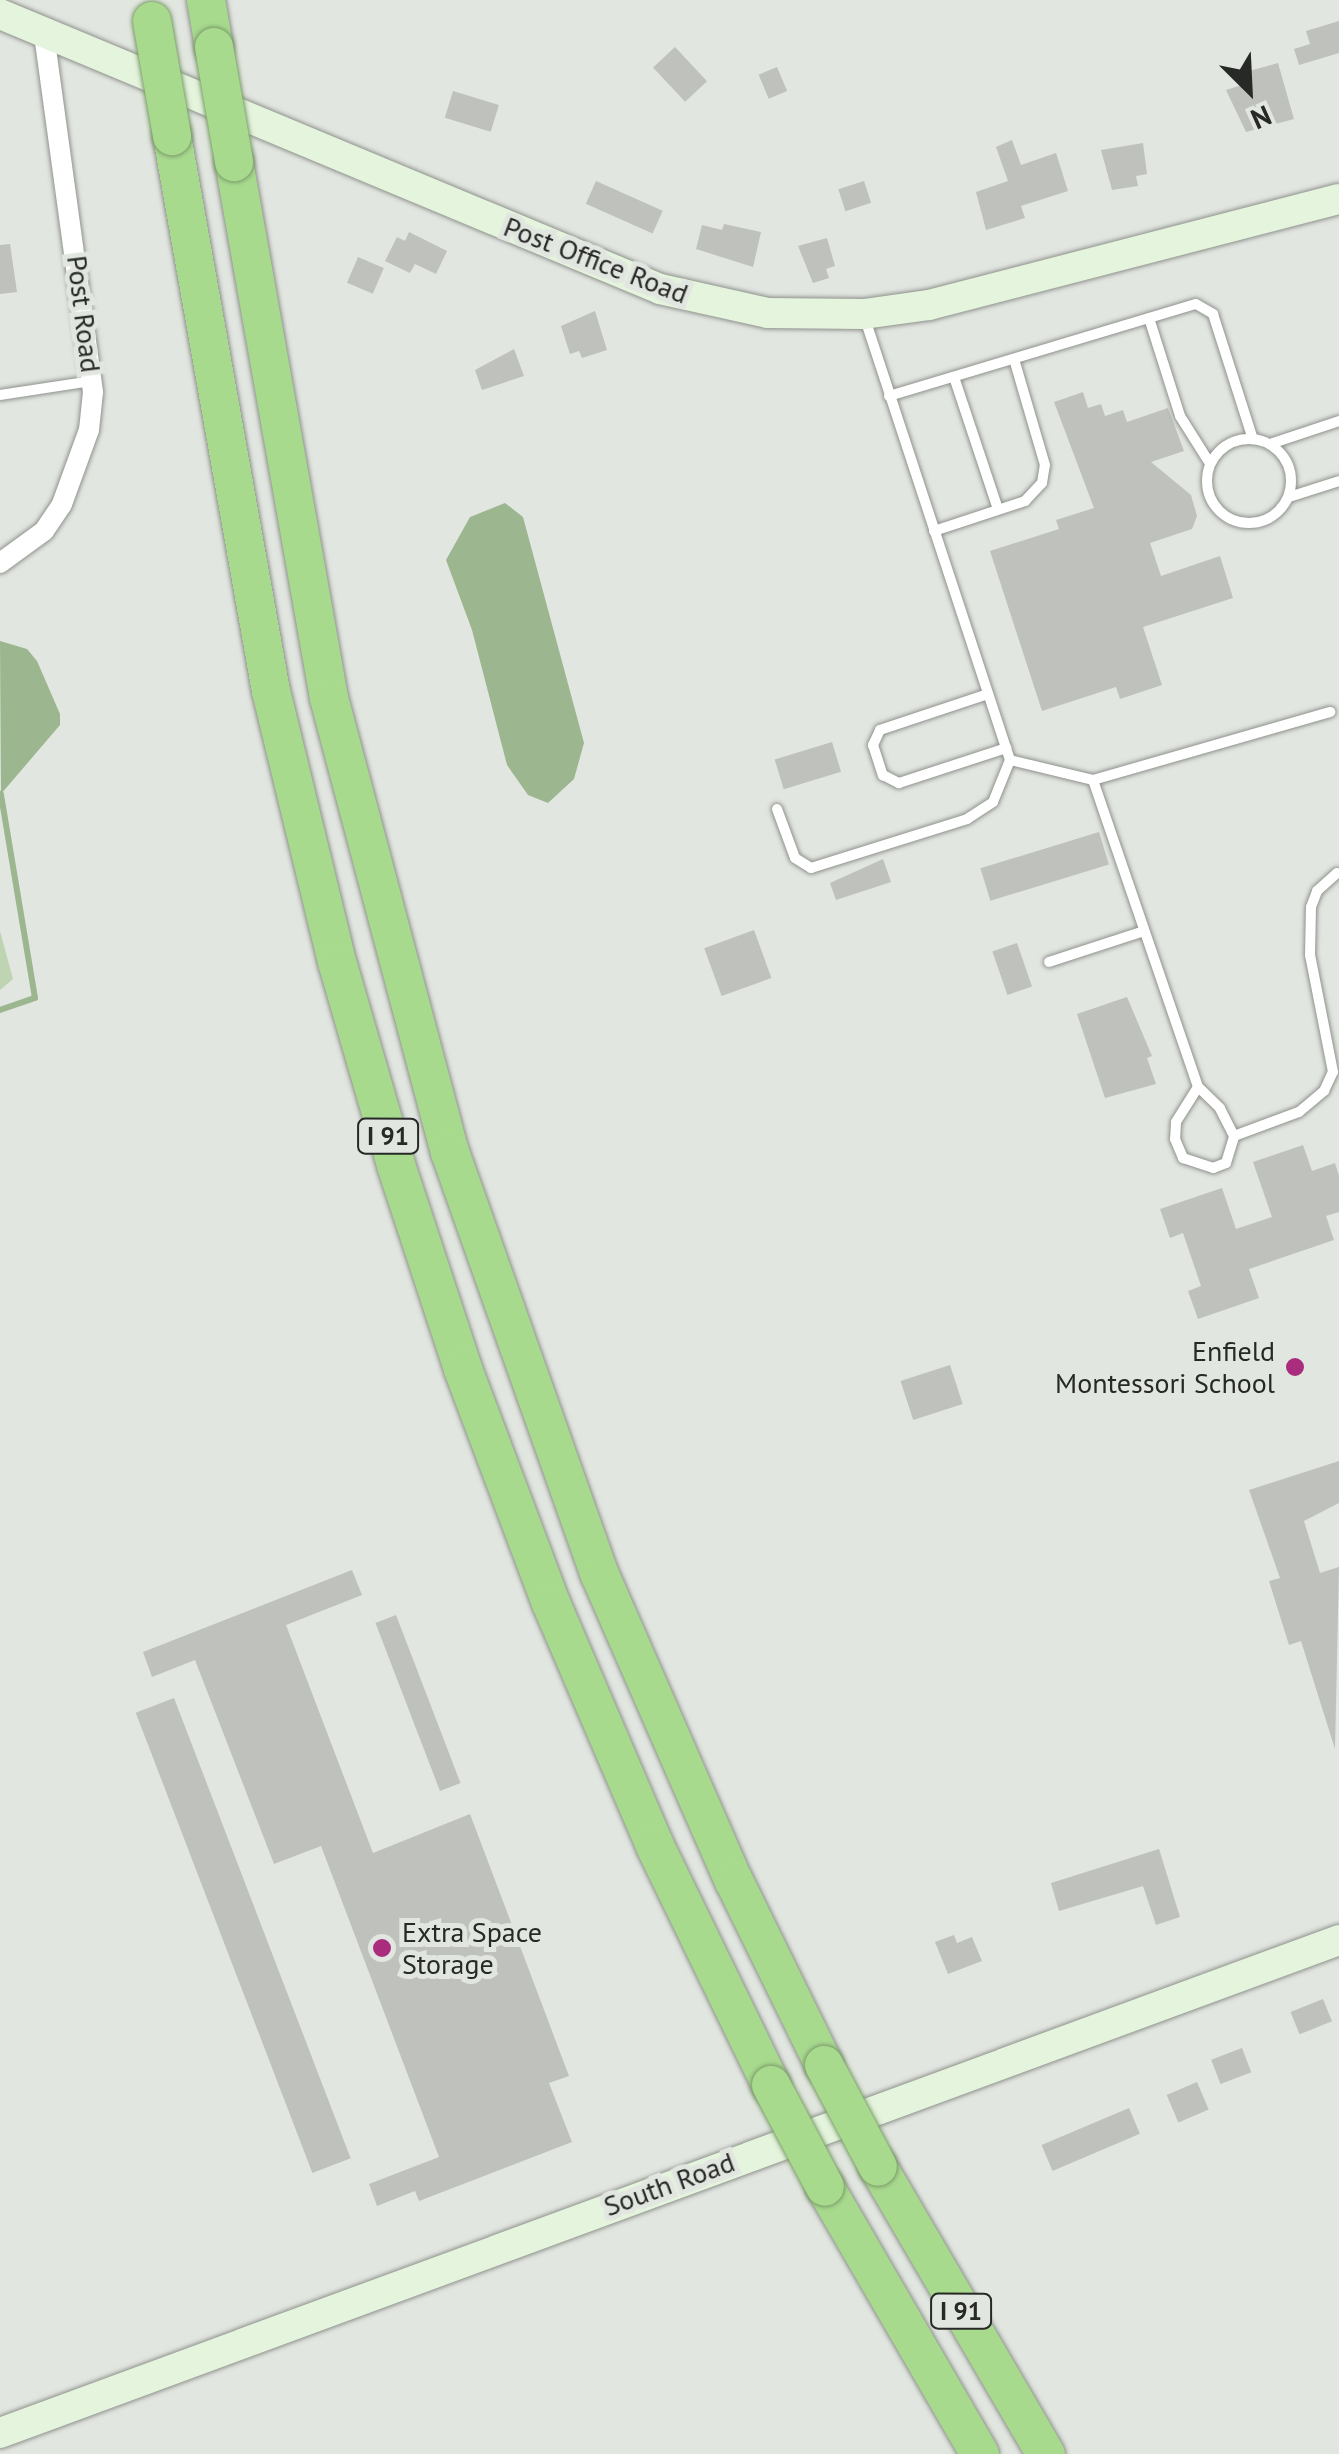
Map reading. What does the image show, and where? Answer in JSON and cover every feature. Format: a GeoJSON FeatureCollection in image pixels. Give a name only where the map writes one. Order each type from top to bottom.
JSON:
{"type":"FeatureCollection","features":[{"type":"Feature","properties":{"kind":"highway","name":"I 91"},"geometry":{"type":"LineString","coordinates":[[206,0],[329,698],[456,1169],[600,1575],[824,2065],[878,2167],[1046,2454]]}},
{"type":"Feature","properties":{"kind":"highway","name":"I 91"},"geometry":{"type":"LineString","coordinates":[[150,10],[271,691],[334,949],[396,1165],[462,1368],[551,1603],[648,1830],[771,2085],[825,2187],[980,2454]]}},
{"type":"Feature","properties":{"kind":"main road","name":"Post Office Road"},"geometry":{"type":"LineString","coordinates":[[0,14],[660,288],[768,313],[864,314],[961,297],[1339,199]]}},
{"type":"Feature","properties":{"kind":"main road","name":"South Road"},"geometry":{"type":"LineString","coordinates":[[0,2433],[1339,1940]]}},
{"type":"Feature","properties":{"kind":"street","name":"Post Road"},"geometry":{"type":"LineString","coordinates":[[0,564],[44,531],[62,504],[89,430],[92,381],[44,34]]}},
{"type":"Feature","properties":{"kind":"lane"},"geometry":{"type":"LineString","coordinates":[[889,396],[1196,304],[1213,314],[1252,436]]}},
{"type":"Feature","properties":{"kind":"lane"},"geometry":{"type":"LineString","coordinates":[[777,809],[795,858],[811,868],[967,819],[992,802],[1010,760],[864,314]]}},
{"type":"Feature","properties":{"kind":"lane"},"geometry":{"type":"LineString","coordinates":[[1149,318],[1180,416],[1208,462],[1213,498],[1241,525],[1264,524],[1290,497],[1339,481]]}},
{"type":"Feature","properties":{"kind":"lane"},"geometry":{"type":"LineString","coordinates":[[934,531],[1025,500],[1042,483],[1045,465],[1014,359]]}},
{"type":"Feature","properties":{"kind":"lane"},"geometry":{"type":"LineString","coordinates":[[954,377],[998,509]]}},
{"type":"Feature","properties":{"kind":"lane"},"geometry":{"type":"LineString","coordinates":[[0,395],[92,381]]}},
{"type":"Feature","properties":{"kind":"lane"},"geometry":{"type":"LineString","coordinates":[[1270,444],[1339,421]]}},
{"type":"Feature","properties":{"kind":"lane"},"geometry":{"type":"LineString","coordinates":[[1208,462],[1217,448],[1252,436],[1270,444],[1289,479],[1290,497]]}},
{"type":"Feature","properties":{"kind":"lane"},"geometry":{"type":"LineString","coordinates":[[988,694],[880,730],[873,745],[883,775],[899,783],[1006,748]]}},
{"type":"Feature","properties":{"kind":"lane"},"geometry":{"type":"LineString","coordinates":[[1010,760],[1093,780],[1330,712]]}},
{"type":"Feature","properties":{"kind":"lane"},"geometry":{"type":"LineString","coordinates":[[1093,780],[1198,1087],[1220,1108],[1234,1136],[1226,1162],[1197,1168],[1183,1158],[1176,1122],[1198,1087]]}},
{"type":"Feature","properties":{"kind":"lane"},"geometry":{"type":"LineString","coordinates":[[1234,1136],[1299,1112],[1324,1091],[1333,1072],[1310,956],[1311,907],[1317,891],[1337,874]]}},
{"type":"Feature","properties":{"kind":"lane"},"geometry":{"type":"LineString","coordinates":[[1048,962],[1144,931]]}},
{"type":"Feature","properties":{"kind":"shaded area"},"geometry":{"type":"Polygon","coordinates":[[[505,503],[523,517],[584,743],[574,779],[548,803],[528,795],[507,765],[472,630],[446,560],[470,517],[505,503]]]}},
{"type":"Feature","properties":{"kind":"shaded area"},"geometry":{"type":"Polygon","coordinates":[[[0,641],[27,649],[37,661],[60,714],[60,725],[1,794],[0,641]]]}},
{"type":"Feature","properties":{"kind":"shaded area"},"geometry":{"type":"Polygon","coordinates":[[[0,931],[13,979],[0,990],[0,931]]]}},
{"type":"Feature","properties":{"kind":"building"},"geometry":{"type":"Polygon","coordinates":[[[1339,21],[1339,53],[1299,65],[1294,49],[1310,44],[1306,31],[1339,21]]]}},
{"type":"Feature","properties":{"kind":"building"},"geometry":{"type":"Polygon","coordinates":[[[675,47],[707,81],[685,102],[653,67],[675,47]]]}},
{"type":"Feature","properties":{"kind":"building"},"geometry":{"type":"Polygon","coordinates":[[[1278,63],[1294,119],[1246,132],[1226,90],[1245,84],[1242,73],[1278,63]]]}},
{"type":"Feature","properties":{"kind":"building"},"geometry":{"type":"Polygon","coordinates":[[[777,67],[787,91],[769,99],[759,75],[777,67]]]}},
{"type":"Feature","properties":{"kind":"building"},"geometry":{"type":"Polygon","coordinates":[[[453,91],[499,105],[491,132],[445,118],[453,91]]]}},
{"type":"Feature","properties":{"kind":"building"},"geometry":{"type":"Polygon","coordinates":[[[1012,140],[1021,165],[1056,153],[1068,191],[1021,206],[1025,218],[986,230],[976,192],[1008,181],[996,147],[1012,140]]]}},
{"type":"Feature","properties":{"kind":"building"},"geometry":{"type":"Polygon","coordinates":[[[1143,143],[1147,174],[1136,176],[1138,186],[1112,190],[1101,150],[1143,143]]]}},
{"type":"Feature","properties":{"kind":"building"},"geometry":{"type":"Polygon","coordinates":[[[596,181],[663,211],[653,234],[586,204],[596,181]]]}},
{"type":"Feature","properties":{"kind":"building"},"geometry":{"type":"Polygon","coordinates":[[[864,181],[871,203],[845,211],[838,189],[864,181]]]}},
{"type":"Feature","properties":{"kind":"building"},"geometry":{"type":"Polygon","coordinates":[[[724,224],[761,232],[753,267],[696,249],[702,225],[722,230],[724,224]]]}},
{"type":"Feature","properties":{"kind":"building"},"geometry":{"type":"Polygon","coordinates":[[[409,232],[447,251],[436,274],[415,264],[410,273],[385,261],[397,237],[405,241],[409,232]]]}},
{"type":"Feature","properties":{"kind":"building"},"geometry":{"type":"Polygon","coordinates":[[[827,238],[835,266],[826,269],[829,278],[813,283],[798,246],[827,238]]]}},
{"type":"Feature","properties":{"kind":"building"},"geometry":{"type":"Polygon","coordinates":[[[10,244],[17,292],[0,294],[0,245],[10,244]]]}},
{"type":"Feature","properties":{"kind":"building"},"geometry":{"type":"Polygon","coordinates":[[[358,257],[384,268],[373,294],[347,283],[358,257]]]}},
{"type":"Feature","properties":{"kind":"building"},"geometry":{"type":"Polygon","coordinates":[[[595,311],[607,350],[582,358],[579,351],[570,354],[561,326],[595,311]]]}},
{"type":"Feature","properties":{"kind":"building"},"geometry":{"type":"Polygon","coordinates":[[[514,349],[524,376],[482,390],[475,370],[514,349]]]}},
{"type":"Feature","properties":{"kind":"building"},"geometry":{"type":"Polygon","coordinates":[[[1083,392],[1088,408],[1101,404],[1105,416],[1123,410],[1127,422],[1168,408],[1184,451],[1151,462],[1191,495],[1197,516],[1192,529],[1150,543],[1161,576],[1220,556],[1233,598],[1143,627],[1162,685],[1120,699],[1116,687],[1042,711],[990,551],[1059,529],[1056,520],[1094,508],[1054,402],[1083,392]]]}},
{"type":"Feature","properties":{"kind":"building"},"geometry":{"type":"Polygon","coordinates":[[[832,742],[841,772],[784,789],[775,760],[832,742]]]}},
{"type":"Feature","properties":{"kind":"building"},"geometry":{"type":"Polygon","coordinates":[[[1099,832],[1109,865],[990,901],[980,868],[1099,832]]]}},
{"type":"Feature","properties":{"kind":"building"},"geometry":{"type":"Polygon","coordinates":[[[883,859],[891,882],[836,900],[830,883],[883,859]]]}},
{"type":"Feature","properties":{"kind":"building"},"geometry":{"type":"Polygon","coordinates":[[[754,930],[771,978],[722,996],[704,948],[754,930]]]}},
{"type":"Feature","properties":{"kind":"building"},"geometry":{"type":"Polygon","coordinates":[[[1017,943],[1032,986],[1007,995],[992,951],[1017,943]]]}},
{"type":"Feature","properties":{"kind":"building"},"geometry":{"type":"Polygon","coordinates":[[[1127,997],[1152,1056],[1147,1058],[1156,1084],[1105,1098],[1077,1014],[1127,997]]]}},
{"type":"Feature","properties":{"kind":"building"},"geometry":{"type":"Polygon","coordinates":[[[1303,1145],[1312,1171],[1335,1163],[1339,1212],[1326,1216],[1334,1240],[1249,1269],[1259,1298],[1198,1319],[1188,1291],[1201,1286],[1183,1233],[1170,1238],[1160,1209],[1222,1188],[1236,1229],[1272,1217],[1253,1162],[1303,1145]]]}},
{"type":"Feature","properties":{"kind":"building"},"geometry":{"type":"Polygon","coordinates":[[[950,1365],[963,1404],[913,1420],[901,1381],[950,1365]]]}},
{"type":"Feature","properties":{"kind":"building"},"geometry":{"type":"Polygon","coordinates":[[[1339,1461],[1339,1503],[1304,1521],[1320,1573],[1339,1567],[1335,1749],[1301,1641],[1289,1645],[1269,1581],[1280,1578],[1249,1490],[1339,1461]]]}},
{"type":"Feature","properties":{"kind":"building"},"geometry":{"type":"Polygon","coordinates":[[[352,1570],[362,1595],[286,1625],[373,1853],[470,1814],[569,2076],[549,2083],[572,2142],[419,2201],[415,2191],[377,2206],[369,2184],[439,2157],[321,1846],[274,1864],[195,1660],[152,1677],[143,1652],[352,1570]]]}},
{"type":"Feature","properties":{"kind":"building"},"geometry":{"type":"Polygon","coordinates":[[[396,1615],[461,1783],[440,1791],[375,1623],[396,1615]]]}},
{"type":"Feature","properties":{"kind":"building"},"geometry":{"type":"Polygon","coordinates":[[[174,1698],[351,2158],[312,2173],[136,1713],[174,1698]]]}},
{"type":"Feature","properties":{"kind":"building"},"geometry":{"type":"Polygon","coordinates":[[[1159,1849],[1180,1917],[1156,1925],[1143,1886],[1059,1911],[1051,1883],[1159,1849]]]}},
{"type":"Feature","properties":{"kind":"building"},"geometry":{"type":"Polygon","coordinates":[[[954,1935],[957,1943],[972,1937],[982,1961],[948,1974],[935,1942],[954,1935]]]}},
{"type":"Feature","properties":{"kind":"building"},"geometry":{"type":"Polygon","coordinates":[[[1323,1999],[1332,2021],[1300,2034],[1291,2012],[1323,1999]]]}},
{"type":"Feature","properties":{"kind":"building"},"geometry":{"type":"Polygon","coordinates":[[[1242,2048],[1251,2072],[1221,2084],[1211,2060],[1242,2048]]]}},
{"type":"Feature","properties":{"kind":"building"},"geometry":{"type":"Polygon","coordinates":[[[1197,2082],[1209,2110],[1178,2123],[1167,2095],[1197,2082]]]}},
{"type":"Feature","properties":{"kind":"building"},"geometry":{"type":"Polygon","coordinates":[[[1129,2108],[1140,2134],[1052,2171],[1042,2145],[1129,2108]]]}},
{"type":"Feature","properties":{"kind":"waterway"},"geometry":{"type":"LineString","coordinates":[[0,1010],[35,998],[1,794]]}},
{"type":"Feature","properties":{"kind":"place","name":"Enfield Montessori School"},"geometry":{"type":"Point","coordinates":[1295,1367]}},
{"type":"Feature","properties":{"kind":"place","name":"Extra Space Storage"},"geometry":{"type":"Point","coordinates":[382,1948]}}]}
